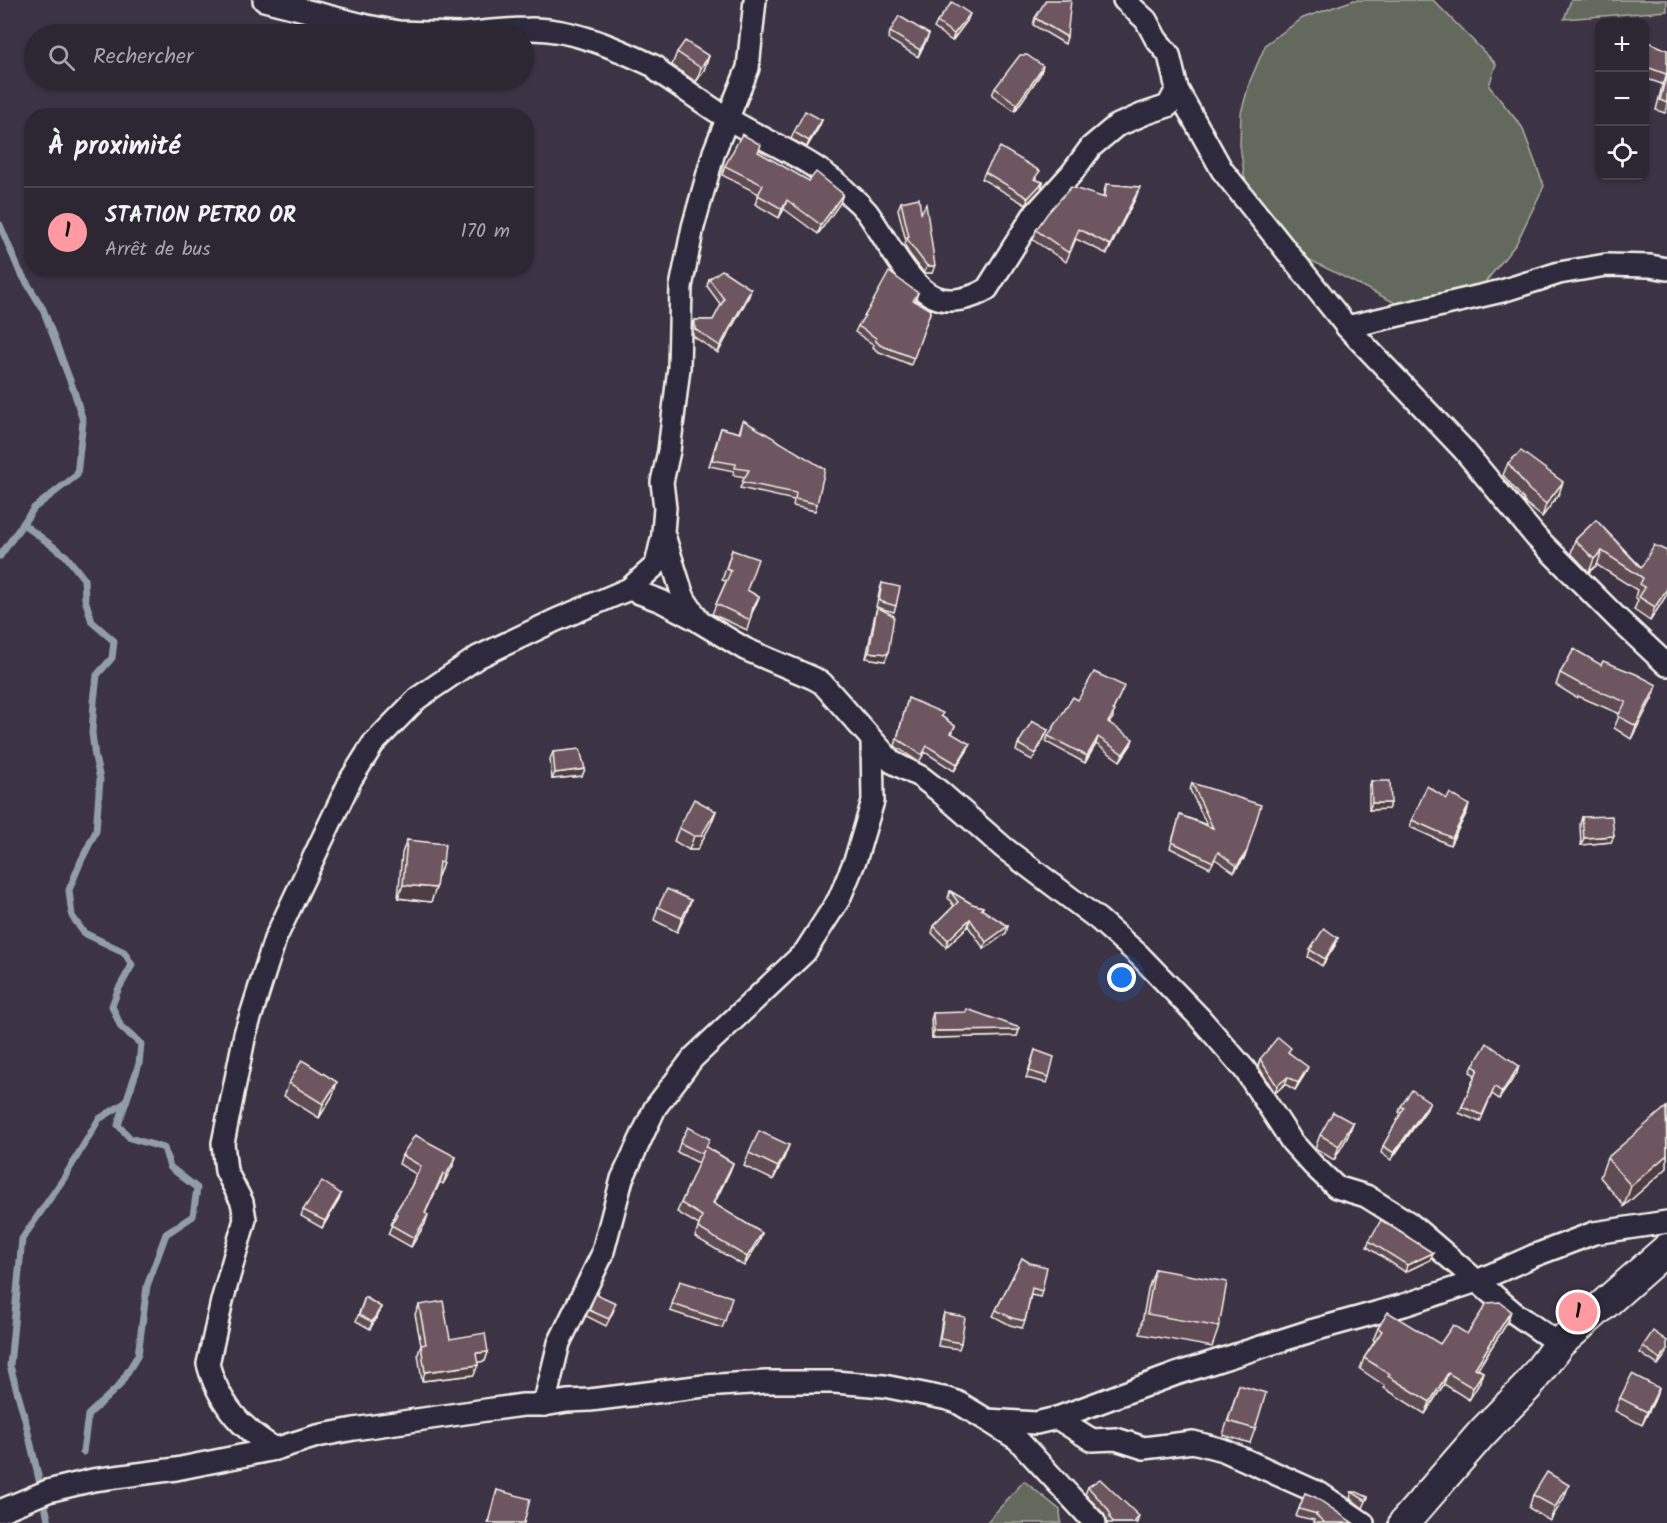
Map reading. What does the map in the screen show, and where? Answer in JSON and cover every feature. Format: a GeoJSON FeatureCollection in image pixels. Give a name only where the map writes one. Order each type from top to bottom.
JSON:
{"type":"FeatureCollection","features":[{"type":"Feature","properties":{"kind":"street"},"geometry":{"type":"LineString","coordinates":[[264,0],[359,24]]}},
{"type":"Feature","properties":{"kind":"street"},"geometry":{"type":"LineString","coordinates":[[275,1449],[247,1429],[230,1410],[208,1364],[222,1301],[245,1218],[242,1202],[226,1171],[223,1143],[245,1034],[275,939],[351,779],[373,744],[418,698],[478,657],[629,589],[656,565],[665,508],[662,482],[669,451],[679,368],[681,288],[693,227],[714,152],[748,68],[755,0]]}},
{"type":"Feature","properties":{"kind":"street"},"geometry":{"type":"LineString","coordinates":[[1124,0],[1146,20],[1156,39],[1169,55],[1177,89],[1222,170],[1347,327],[1463,449],[1536,537],[1618,620],[1667,665]]}},
{"type":"Feature","properties":{"kind":"street"},"geometry":{"type":"LineString","coordinates":[[534,28],[566,33],[608,45],[656,67],[659,72],[728,118],[789,151],[830,177],[867,212],[891,250],[920,288],[936,298],[956,300],[978,295],[987,289],[1033,216],[1072,173],[1091,147],[1116,126],[1168,106],[1177,89]]}},
{"type":"Feature","properties":{"kind":"street"},"geometry":{"type":"LineString","coordinates":[[1347,327],[1502,291],[1558,273],[1606,265],[1650,266],[1667,269]]}},
{"type":"Feature","properties":{"kind":"street"},"geometry":{"type":"LineString","coordinates":[[663,532],[682,593],[700,622]]}},
{"type":"Feature","properties":{"kind":"street"},"geometry":{"type":"LineString","coordinates":[[629,589],[661,601],[745,649],[822,683],[892,762],[921,777],[939,791],[1004,848],[1098,919],[1139,956],[1199,1017],[1245,1070],[1292,1142],[1336,1187],[1366,1197],[1409,1223],[1513,1312],[1559,1344]]}},
{"type":"Feature","properties":{"kind":"street"},"geometry":{"type":"LineString","coordinates":[[544,1405],[559,1343],[602,1255],[622,1179],[655,1108],[693,1058],[805,952],[839,899],[856,858],[873,801],[872,741]]}},
{"type":"Feature","properties":{"kind":"street"},"geometry":{"type":"LineString","coordinates":[[987,1420],[1036,1423],[1057,1418],[1176,1374],[1477,1281],[1533,1256],[1594,1233],[1667,1222]]}},
{"type":"Feature","properties":{"kind":"street"},"geometry":{"type":"LineString","coordinates":[[1404,1523],[1482,1433],[1527,1387],[1559,1344],[1667,1249]]}},
{"type":"Feature","properties":{"kind":"street"},"geometry":{"type":"LineString","coordinates":[[2,1515],[48,1491],[93,1480],[176,1469],[275,1449],[317,1436],[354,1429],[486,1410],[704,1386],[766,1382],[834,1382],[884,1386],[957,1402],[1017,1439],[1095,1523]]}},
{"type":"Feature","properties":{"kind":"street"},"geometry":{"type":"LineString","coordinates":[[1057,1418],[1092,1440],[1116,1439],[1144,1448],[1193,1442],[1223,1450],[1319,1493],[1363,1523]]}},
{"type":"Feature","properties":{"kind":"green space"},"geometry":{"type":"Polygon","coordinates":[[[1354,0],[1433,0],[1496,64],[1489,86],[1522,127],[1544,186],[1516,244],[1474,296],[1411,311],[1298,254],[1289,235],[1246,189],[1240,145],[1241,113],[1250,81],[1266,44],[1303,18],[1354,0]]]}},
{"type":"Feature","properties":{"kind":"green space"},"geometry":{"type":"Polygon","coordinates":[[[1571,0],[1667,0],[1667,11],[1564,19],[1571,0]]]}},
{"type":"Feature","properties":{"kind":"green space"},"geometry":{"type":"Polygon","coordinates":[[[1024,1481],[1060,1510],[1061,1523],[986,1523],[1024,1481]]]}},
{"type":"Feature","properties":{"kind":"building"},"geometry":{"type":"Polygon","coordinates":[[[1046,0],[1071,0],[1067,37],[1035,18],[1046,0]]]}},
{"type":"Feature","properties":{"kind":"building"},"geometry":{"type":"Polygon","coordinates":[[[952,2],[970,14],[954,34],[937,22],[952,2]]]}},
{"type":"Feature","properties":{"kind":"building"},"geometry":{"type":"Polygon","coordinates":[[[899,16],[929,34],[920,50],[890,32],[899,16]]]}},
{"type":"Feature","properties":{"kind":"building"},"geometry":{"type":"Polygon","coordinates":[[[685,41],[709,56],[701,68],[677,52],[685,41]]]}},
{"type":"Feature","properties":{"kind":"building"},"geometry":{"type":"Polygon","coordinates":[[[1649,42],[1667,50],[1666,74],[1649,68],[1649,42]]]}},
{"type":"Feature","properties":{"kind":"building"},"geometry":{"type":"Polygon","coordinates":[[[1020,55],[1027,55],[1043,66],[1017,104],[995,88],[1020,55]]]}},
{"type":"Feature","properties":{"kind":"building"},"geometry":{"type":"Polygon","coordinates":[[[1667,72],[1667,103],[1660,100],[1667,72]]]}},
{"type":"Feature","properties":{"kind":"building"},"geometry":{"type":"Polygon","coordinates":[[[805,111],[822,120],[809,141],[794,132],[805,111]]]}},
{"type":"Feature","properties":{"kind":"building"},"geometry":{"type":"Polygon","coordinates":[[[742,134],[761,145],[758,152],[809,181],[816,172],[843,194],[821,225],[787,200],[782,209],[758,195],[763,185],[725,166],[742,134]]]}},
{"type":"Feature","properties":{"kind":"building"},"geometry":{"type":"Polygon","coordinates":[[[1000,147],[1040,171],[1034,179],[1043,182],[1028,198],[985,172],[1000,147]]]}},
{"type":"Feature","properties":{"kind":"building"},"geometry":{"type":"Polygon","coordinates":[[[1106,184],[1140,187],[1110,245],[1079,229],[1069,253],[1036,230],[1071,187],[1105,198],[1106,184]]]}},
{"type":"Feature","properties":{"kind":"building"},"geometry":{"type":"Polygon","coordinates":[[[919,198],[921,213],[926,204],[935,266],[927,266],[907,238],[909,237],[901,202],[919,198]]]}},
{"type":"Feature","properties":{"kind":"building"},"geometry":{"type":"Polygon","coordinates":[[[722,270],[751,289],[720,346],[695,329],[695,320],[713,320],[724,299],[709,279],[722,270]]]}},
{"type":"Feature","properties":{"kind":"building"},"geometry":{"type":"Polygon","coordinates":[[[889,272],[918,293],[913,300],[931,310],[914,358],[880,345],[875,340],[876,338],[858,326],[889,272]]]}},
{"type":"Feature","properties":{"kind":"building"},"geometry":{"type":"Polygon","coordinates":[[[743,420],[825,469],[817,504],[795,499],[796,493],[742,482],[749,470],[735,468],[736,464],[712,460],[721,428],[740,433],[743,420]]]}},
{"type":"Feature","properties":{"kind":"building"},"geometry":{"type":"Polygon","coordinates":[[[1521,451],[1563,482],[1546,504],[1528,489],[1508,463],[1521,451]]]}},
{"type":"Feature","properties":{"kind":"building"},"geometry":{"type":"Polygon","coordinates":[[[1596,520],[1641,568],[1654,545],[1667,551],[1667,589],[1655,607],[1639,597],[1645,588],[1640,584],[1643,578],[1602,551],[1594,559],[1575,540],[1596,520]]]}},
{"type":"Feature","properties":{"kind":"building"},"geometry":{"type":"Polygon","coordinates":[[[732,550],[758,559],[747,590],[759,597],[753,607],[750,620],[716,604],[731,571],[726,569],[732,550]]]}},
{"type":"Feature","properties":{"kind":"building"},"geometry":{"type":"Polygon","coordinates":[[[882,583],[900,587],[896,606],[879,601],[882,583]]]}},
{"type":"Feature","properties":{"kind":"building"},"geometry":{"type":"Polygon","coordinates":[[[877,607],[894,616],[888,654],[869,652],[877,607]]]}},
{"type":"Feature","properties":{"kind":"building"},"geometry":{"type":"Polygon","coordinates":[[[1574,649],[1601,665],[1603,661],[1657,685],[1636,726],[1618,716],[1626,702],[1582,685],[1560,673],[1574,649]]]}},
{"type":"Feature","properties":{"kind":"building"},"geometry":{"type":"Polygon","coordinates":[[[1094,672],[1124,686],[1113,710],[1115,711],[1108,722],[1133,739],[1123,754],[1098,737],[1087,756],[1048,736],[1073,697],[1078,700],[1094,672]]]}},
{"type":"Feature","properties":{"kind":"building"},"geometry":{"type":"Polygon","coordinates":[[[908,698],[943,713],[941,716],[955,726],[951,733],[970,744],[957,764],[927,746],[922,755],[897,739],[908,698]]]}},
{"type":"Feature","properties":{"kind":"building"},"geometry":{"type":"Polygon","coordinates":[[[1032,721],[1048,730],[1035,754],[1018,744],[1032,721]]]}},
{"type":"Feature","properties":{"kind":"building"},"geometry":{"type":"Polygon","coordinates":[[[580,749],[585,769],[555,773],[553,752],[580,749]]]}},
{"type":"Feature","properties":{"kind":"building"},"geometry":{"type":"Polygon","coordinates":[[[1371,781],[1390,781],[1391,803],[1372,803],[1371,781]]]}},
{"type":"Feature","properties":{"kind":"building"},"geometry":{"type":"Polygon","coordinates":[[[1192,783],[1261,805],[1247,851],[1237,866],[1218,852],[1213,862],[1172,842],[1180,815],[1213,828],[1192,783]]]}},
{"type":"Feature","properties":{"kind":"building"},"geometry":{"type":"Polygon","coordinates":[[[1427,786],[1447,799],[1450,793],[1469,805],[1452,838],[1412,820],[1427,786]]]}},
{"type":"Feature","properties":{"kind":"building"},"geometry":{"type":"Polygon","coordinates":[[[694,799],[716,811],[701,836],[694,836],[679,828],[694,799]]]}},
{"type":"Feature","properties":{"kind":"building"},"geometry":{"type":"Polygon","coordinates":[[[1612,816],[1614,836],[1584,838],[1582,817],[1612,816]]]}},
{"type":"Feature","properties":{"kind":"building"},"geometry":{"type":"Polygon","coordinates":[[[407,840],[445,844],[443,863],[439,862],[436,888],[403,885],[407,840]]]}},
{"type":"Feature","properties":{"kind":"building"},"geometry":{"type":"Polygon","coordinates":[[[667,889],[691,900],[682,918],[658,907],[667,889]]]}},
{"type":"Feature","properties":{"kind":"building"},"geometry":{"type":"Polygon","coordinates":[[[950,891],[972,904],[983,907],[981,909],[1008,926],[986,942],[970,919],[948,940],[934,926],[958,902],[950,891]]]}},
{"type":"Feature","properties":{"kind":"building"},"geometry":{"type":"Polygon","coordinates":[[[1324,928],[1338,938],[1325,959],[1310,950],[1324,928]]]}},
{"type":"Feature","properties":{"kind":"building"},"geometry":{"type":"Polygon","coordinates":[[[967,1009],[1020,1028],[1019,1030],[934,1031],[933,1013],[966,1012],[967,1009]]]}},
{"type":"Feature","properties":{"kind":"building"},"geometry":{"type":"Polygon","coordinates":[[[1278,1037],[1291,1048],[1288,1052],[1308,1067],[1298,1083],[1288,1077],[1277,1086],[1260,1059],[1278,1037]]]}},
{"type":"Feature","properties":{"kind":"building"},"geometry":{"type":"Polygon","coordinates":[[[1487,1043],[1519,1066],[1502,1092],[1495,1087],[1482,1115],[1462,1107],[1478,1069],[1473,1066],[1487,1043]]]}},
{"type":"Feature","properties":{"kind":"building"},"geometry":{"type":"Polygon","coordinates":[[[1035,1050],[1054,1057],[1049,1077],[1029,1071],[1035,1050]]]}},
{"type":"Feature","properties":{"kind":"building"},"geometry":{"type":"Polygon","coordinates":[[[302,1060],[337,1082],[323,1104],[289,1083],[302,1060]]]}},
{"type":"Feature","properties":{"kind":"building"},"geometry":{"type":"Polygon","coordinates":[[[1412,1090],[1430,1102],[1394,1153],[1383,1146],[1404,1108],[1401,1106],[1412,1090]]]}},
{"type":"Feature","properties":{"kind":"building"},"geometry":{"type":"Polygon","coordinates":[[[1666,1107],[1667,1155],[1631,1186],[1607,1158],[1666,1107]]]}},
{"type":"Feature","properties":{"kind":"building"},"geometry":{"type":"Polygon","coordinates":[[[1333,1112],[1353,1123],[1339,1146],[1320,1135],[1333,1112]]]}},
{"type":"Feature","properties":{"kind":"building"},"geometry":{"type":"Polygon","coordinates":[[[688,1127],[710,1139],[706,1147],[733,1163],[713,1203],[762,1233],[747,1257],[698,1228],[702,1216],[681,1203],[704,1150],[702,1154],[680,1143],[688,1127]]]}},
{"type":"Feature","properties":{"kind":"building"},"geometry":{"type":"Polygon","coordinates":[[[759,1131],[789,1145],[778,1167],[749,1153],[759,1131]]]}},
{"type":"Feature","properties":{"kind":"building"},"geometry":{"type":"Polygon","coordinates":[[[415,1135],[456,1157],[446,1175],[443,1173],[425,1213],[428,1215],[414,1238],[391,1225],[397,1214],[395,1213],[421,1166],[402,1155],[415,1135]]]}},
{"type":"Feature","properties":{"kind":"building"},"geometry":{"type":"Polygon","coordinates":[[[322,1181],[341,1194],[325,1221],[303,1210],[322,1181]]]}},
{"type":"Feature","properties":{"kind":"building"},"geometry":{"type":"Polygon","coordinates":[[[1381,1220],[1433,1253],[1407,1265],[1369,1241],[1381,1220]]]}},
{"type":"Feature","properties":{"kind":"building"},"geometry":{"type":"Polygon","coordinates":[[[1022,1258],[1030,1263],[1047,1267],[1042,1291],[1032,1288],[1025,1321],[1012,1318],[996,1310],[1022,1258]]]}},
{"type":"Feature","properties":{"kind":"building"},"geometry":{"type":"Polygon","coordinates":[[[1155,1269],[1227,1282],[1219,1327],[1147,1314],[1155,1269]]]}},
{"type":"Feature","properties":{"kind":"building"},"geometry":{"type":"Polygon","coordinates":[[[680,1281],[732,1297],[725,1321],[672,1304],[680,1281]]]}},
{"type":"Feature","properties":{"kind":"building"},"geometry":{"type":"Polygon","coordinates":[[[596,1294],[616,1303],[609,1319],[589,1310],[596,1294]]]}},
{"type":"Feature","properties":{"kind":"building"},"geometry":{"type":"Polygon","coordinates":[[[365,1297],[381,1307],[372,1322],[359,1315],[365,1297]]]}},
{"type":"Feature","properties":{"kind":"building"},"geometry":{"type":"Polygon","coordinates":[[[443,1301],[450,1339],[485,1333],[488,1352],[476,1353],[478,1365],[425,1372],[421,1345],[426,1344],[419,1305],[443,1301]]]}},
{"type":"Feature","properties":{"kind":"building"},"geometry":{"type":"Polygon","coordinates":[[[1500,1302],[1511,1311],[1475,1368],[1483,1372],[1473,1388],[1448,1373],[1430,1402],[1364,1358],[1382,1331],[1378,1328],[1388,1312],[1440,1344],[1453,1325],[1467,1334],[1487,1303],[1500,1302]]]}},
{"type":"Feature","properties":{"kind":"building"},"geometry":{"type":"Polygon","coordinates":[[[944,1313],[965,1317],[961,1343],[940,1339],[944,1313]]]}},
{"type":"Feature","properties":{"kind":"building"},"geometry":{"type":"Polygon","coordinates":[[[1653,1331],[1667,1341],[1667,1350],[1660,1359],[1643,1346],[1653,1331]]]}},
{"type":"Feature","properties":{"kind":"building"},"geometry":{"type":"Polygon","coordinates":[[[1632,1374],[1659,1388],[1647,1412],[1620,1398],[1632,1374]]]}},
{"type":"Feature","properties":{"kind":"building"},"geometry":{"type":"Polygon","coordinates":[[[1239,1385],[1266,1393],[1255,1429],[1228,1421],[1239,1385]]]}},
{"type":"Feature","properties":{"kind":"building"},"geometry":{"type":"Polygon","coordinates":[[[1547,1472],[1569,1485],[1555,1507],[1533,1495],[1547,1472]]]}},
{"type":"Feature","properties":{"kind":"building"},"geometry":{"type":"Polygon","coordinates":[[[1100,1479],[1139,1516],[1134,1523],[1114,1523],[1110,1518],[1107,1508],[1088,1487],[1100,1479]]]}},
{"type":"Feature","properties":{"kind":"building"},"geometry":{"type":"Polygon","coordinates":[[[497,1490],[530,1499],[524,1523],[489,1523],[497,1490]]]}},
{"type":"Feature","properties":{"kind":"building"},"geometry":{"type":"Polygon","coordinates":[[[1352,1492],[1357,1492],[1368,1497],[1366,1501],[1352,1492]]]}},
{"type":"Feature","properties":{"kind":"building"},"geometry":{"type":"Polygon","coordinates":[[[1305,1493],[1315,1497],[1353,1523],[1325,1523],[1317,1514],[1299,1509],[1305,1493]]]}},
{"type":"Feature","properties":{"kind":"waterway"},"geometry":{"type":"LineString","coordinates":[[0,225],[19,270],[43,309],[83,421],[77,475],[34,508],[0,556]]}},
{"type":"Feature","properties":{"kind":"waterway"},"geometry":{"type":"LineString","coordinates":[[23,524],[66,556],[84,579],[85,599],[92,622],[114,641],[112,658],[97,675],[94,702],[92,733],[100,779],[96,831],[69,890],[72,916],[84,933],[124,952],[132,965],[112,1006],[121,1027],[141,1044],[139,1064],[118,1125],[130,1138],[164,1148],[170,1167],[197,1188],[193,1216],[166,1234],[147,1286],[138,1355],[119,1386],[88,1415],[83,1452]]}},
{"type":"Feature","properties":{"kind":"waterway"},"geometry":{"type":"LineString","coordinates":[[49,1523],[10,1366],[22,1239],[64,1178],[99,1119],[125,1103]]}},
{"type":"Feature","properties":{"kind":"place","name":"STATION PETRO OR"},"geometry":{"type":"Point","coordinates":[1578,1312]}}]}
